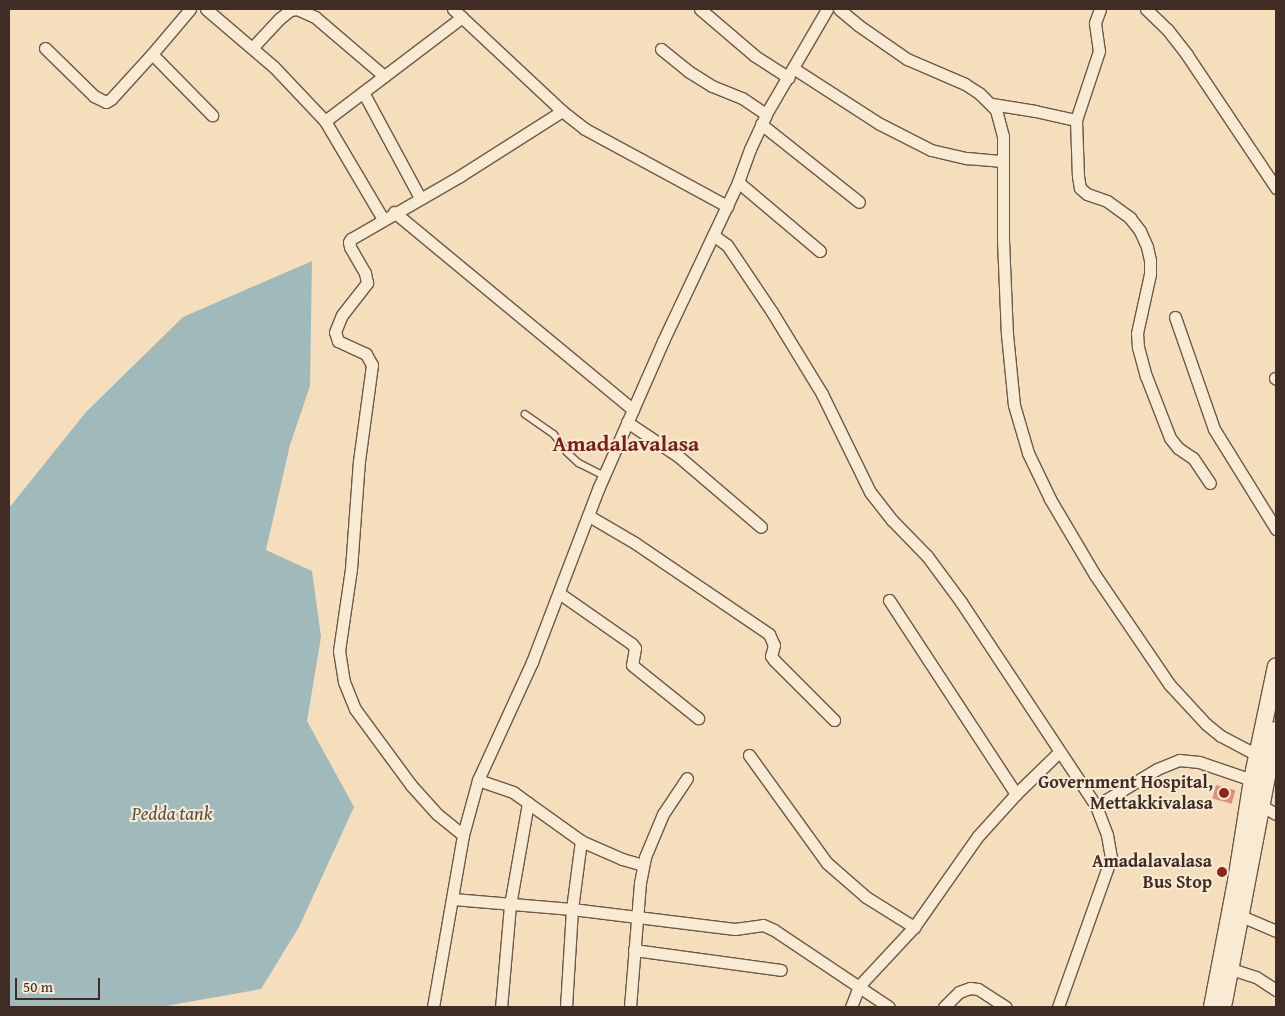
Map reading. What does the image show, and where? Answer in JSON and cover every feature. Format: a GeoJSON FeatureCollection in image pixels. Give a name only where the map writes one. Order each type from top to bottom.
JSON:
{"type":"FeatureCollection","features":[{"type":"Feature","properties":{"kind":"main road"},"geometry":{"type":"LineString","coordinates":[[1212,1007],[1236,881],[1252,780],[1276,666]]}},
{"type":"Feature","properties":{"kind":"main road"},"geometry":{"type":"LineString","coordinates":[[1223,1007],[1241,916],[1269,810],[1276,730]]}},
{"type":"Feature","properties":{"kind":"street"},"geometry":{"type":"LineString","coordinates":[[45,48],[94,96],[106,102],[111,99],[152,54],[190,9]]}},
{"type":"Feature","properties":{"kind":"street"},"geometry":{"type":"LineString","coordinates":[[206,9],[274,67],[325,121],[383,219]]}},
{"type":"Feature","properties":{"kind":"street"},"geometry":{"type":"LineString","coordinates":[[252,48],[290,10],[297,9],[315,17],[384,76]]}},
{"type":"Feature","properties":{"kind":"street"},"geometry":{"type":"LineString","coordinates":[[453,9],[562,111],[585,129],[727,206]]}},
{"type":"Feature","properties":{"kind":"street"},"geometry":{"type":"LineString","coordinates":[[700,9],[755,56],[791,73],[880,124],[931,150],[967,158],[1003,161]]}},
{"type":"Feature","properties":{"kind":"street"},"geometry":{"type":"LineString","coordinates":[[433,1007],[463,835],[478,780],[532,662],[604,476],[627,422],[738,182],[764,119],[827,9]]}},
{"type":"Feature","properties":{"kind":"street"},"geometry":{"type":"LineString","coordinates":[[840,9],[858,25],[908,59],[965,84],[992,104],[1035,110],[1076,120]]}},
{"type":"Feature","properties":{"kind":"street"},"geometry":{"type":"LineString","coordinates":[[1100,9],[1095,23],[1098,51],[1076,120],[1080,188],[1087,194],[1107,201],[1119,208],[1140,231],[1147,246],[1150,274],[1137,333],[1138,347],[1146,376],[1174,444],[1193,458],[1210,483]]}},
{"type":"Feature","properties":{"kind":"street"},"geometry":{"type":"LineString","coordinates":[[1146,9],[1166,29],[1187,55],[1276,188]]}},
{"type":"Feature","properties":{"kind":"street"},"geometry":{"type":"LineString","coordinates":[[325,121],[462,17]]}},
{"type":"Feature","properties":{"kind":"street"},"geometry":{"type":"LineString","coordinates":[[661,49],[688,71],[712,86],[742,98],[859,202]]}},
{"type":"Feature","properties":{"kind":"street"},"geometry":{"type":"LineString","coordinates":[[152,54],[212,116]]}},
{"type":"Feature","properties":{"kind":"street"},"geometry":{"type":"LineString","coordinates":[[363,92],[420,198]]}},
{"type":"Feature","properties":{"kind":"street"},"geometry":{"type":"LineString","coordinates":[[992,104],[1000,122],[1003,136],[1003,240],[1007,334],[1014,404],[1028,453],[1050,499],[1095,575],[1169,684],[1206,724],[1222,736],[1257,755]]}},
{"type":"Feature","properties":{"kind":"street"},"geometry":{"type":"LineString","coordinates":[[463,835],[432,809],[369,730],[348,696],[339,651],[351,568],[359,461],[372,365],[366,354],[338,341],[335,332],[342,315],[367,283],[365,273],[349,242],[394,212],[460,176],[562,111]]}},
{"type":"Feature","properties":{"kind":"street"},"geometry":{"type":"LineString","coordinates":[[738,182],[820,252]]}},
{"type":"Feature","properties":{"kind":"street"},"geometry":{"type":"LineString","coordinates":[[394,212],[633,410]]}},
{"type":"Feature","properties":{"kind":"street"},"geometry":{"type":"LineString","coordinates":[[713,235],[727,245],[777,320],[822,394],[870,492],[892,520],[926,556],[961,602],[1096,806],[1108,835],[1111,858],[1074,969],[1058,1007]]}},
{"type":"Feature","properties":{"kind":"street"},"geometry":{"type":"LineString","coordinates":[[1175,317],[1214,430],[1227,454],[1276,529]]}},
{"type":"Feature","properties":{"kind":"street"},"geometry":{"type":"LineString","coordinates":[[627,422],[678,456],[761,527]]}},
{"type":"Feature","properties":{"kind":"street"},"geometry":{"type":"LineString","coordinates":[[589,516],[635,544],[769,634],[774,645],[771,656],[774,660],[834,720]]}},
{"type":"Feature","properties":{"kind":"street"},"geometry":{"type":"LineString","coordinates":[[559,593],[632,644],[635,648],[632,665],[698,718]]}},
{"type":"Feature","properties":{"kind":"street"},"geometry":{"type":"LineString","coordinates":[[889,600],[1016,794]]}},
{"type":"Feature","properties":{"kind":"street"},"geometry":{"type":"LineString","coordinates":[[851,1007],[859,986],[914,927],[978,836],[1016,794],[1059,752]]}},
{"type":"Feature","properties":{"kind":"street"},"geometry":{"type":"LineString","coordinates":[[749,754],[827,863],[866,897],[914,927]]}},
{"type":"Feature","properties":{"kind":"street"},"geometry":{"type":"LineString","coordinates":[[1096,806],[1157,769],[1179,760],[1199,762],[1252,780]]}},
{"type":"Feature","properties":{"kind":"street"},"geometry":{"type":"LineString","coordinates":[[630,1007],[643,865],[653,833],[687,778]]}},
{"type":"Feature","properties":{"kind":"street"},"geometry":{"type":"LineString","coordinates":[[478,780],[513,792],[581,841],[622,859],[643,865]]}},
{"type":"Feature","properties":{"kind":"street"},"geometry":{"type":"LineString","coordinates":[[501,1007],[510,905],[528,803]]}},
{"type":"Feature","properties":{"kind":"street"},"geometry":{"type":"LineString","coordinates":[[566,1007],[572,909],[581,841]]}},
{"type":"Feature","properties":{"kind":"street"},"geometry":{"type":"LineString","coordinates":[[453,899],[572,909],[735,930],[763,925],[774,930],[889,1007]]}},
{"type":"Feature","properties":{"kind":"street"},"geometry":{"type":"LineString","coordinates":[[1241,916],[1276,931]]}},
{"type":"Feature","properties":{"kind":"street"},"geometry":{"type":"LineString","coordinates":[[634,950],[781,970]]}},
{"type":"Feature","properties":{"kind":"street"},"geometry":{"type":"LineString","coordinates":[[1231,970],[1256,977],[1276,990]]}},
{"type":"Feature","properties":{"kind":"street"},"geometry":{"type":"LineString","coordinates":[[944,1007],[959,992],[970,988],[978,989],[1006,1007]]}},
{"type":"Feature","properties":{"kind":"lane"},"geometry":{"type":"LineString","coordinates":[[525,414],[554,434],[567,452],[579,463],[604,476]]}},
{"type":"Feature","properties":{"kind":"water","name":"Pedda tank"},"geometry":{"type":"Polygon","coordinates":[[[312,261],[310,386],[290,445],[266,550],[312,571],[321,637],[307,721],[354,807],[299,927],[261,989],[160,1007],[9,1007],[9,508],[86,412],[183,317],[312,261]]]}},
{"type":"Feature","properties":{"kind":"building"},"geometry":{"type":"Polygon","coordinates":[[[1216,785],[1235,790],[1232,804],[1212,799],[1216,785]]]}},
{"type":"Feature","properties":{"kind":"place","name":"Government Hospital, Mettakkivalasa"},"geometry":{"type":"Point","coordinates":[1224,793]}},
{"type":"Feature","properties":{"kind":"place","name":"Amadalavalasa Bus Stop"},"geometry":{"type":"Point","coordinates":[1222,872]}},
{"type":"Feature","properties":{"kind":"district","name":"Amadalavalasa"},"geometry":{"type":"Point","coordinates":[626,444]}}]}
